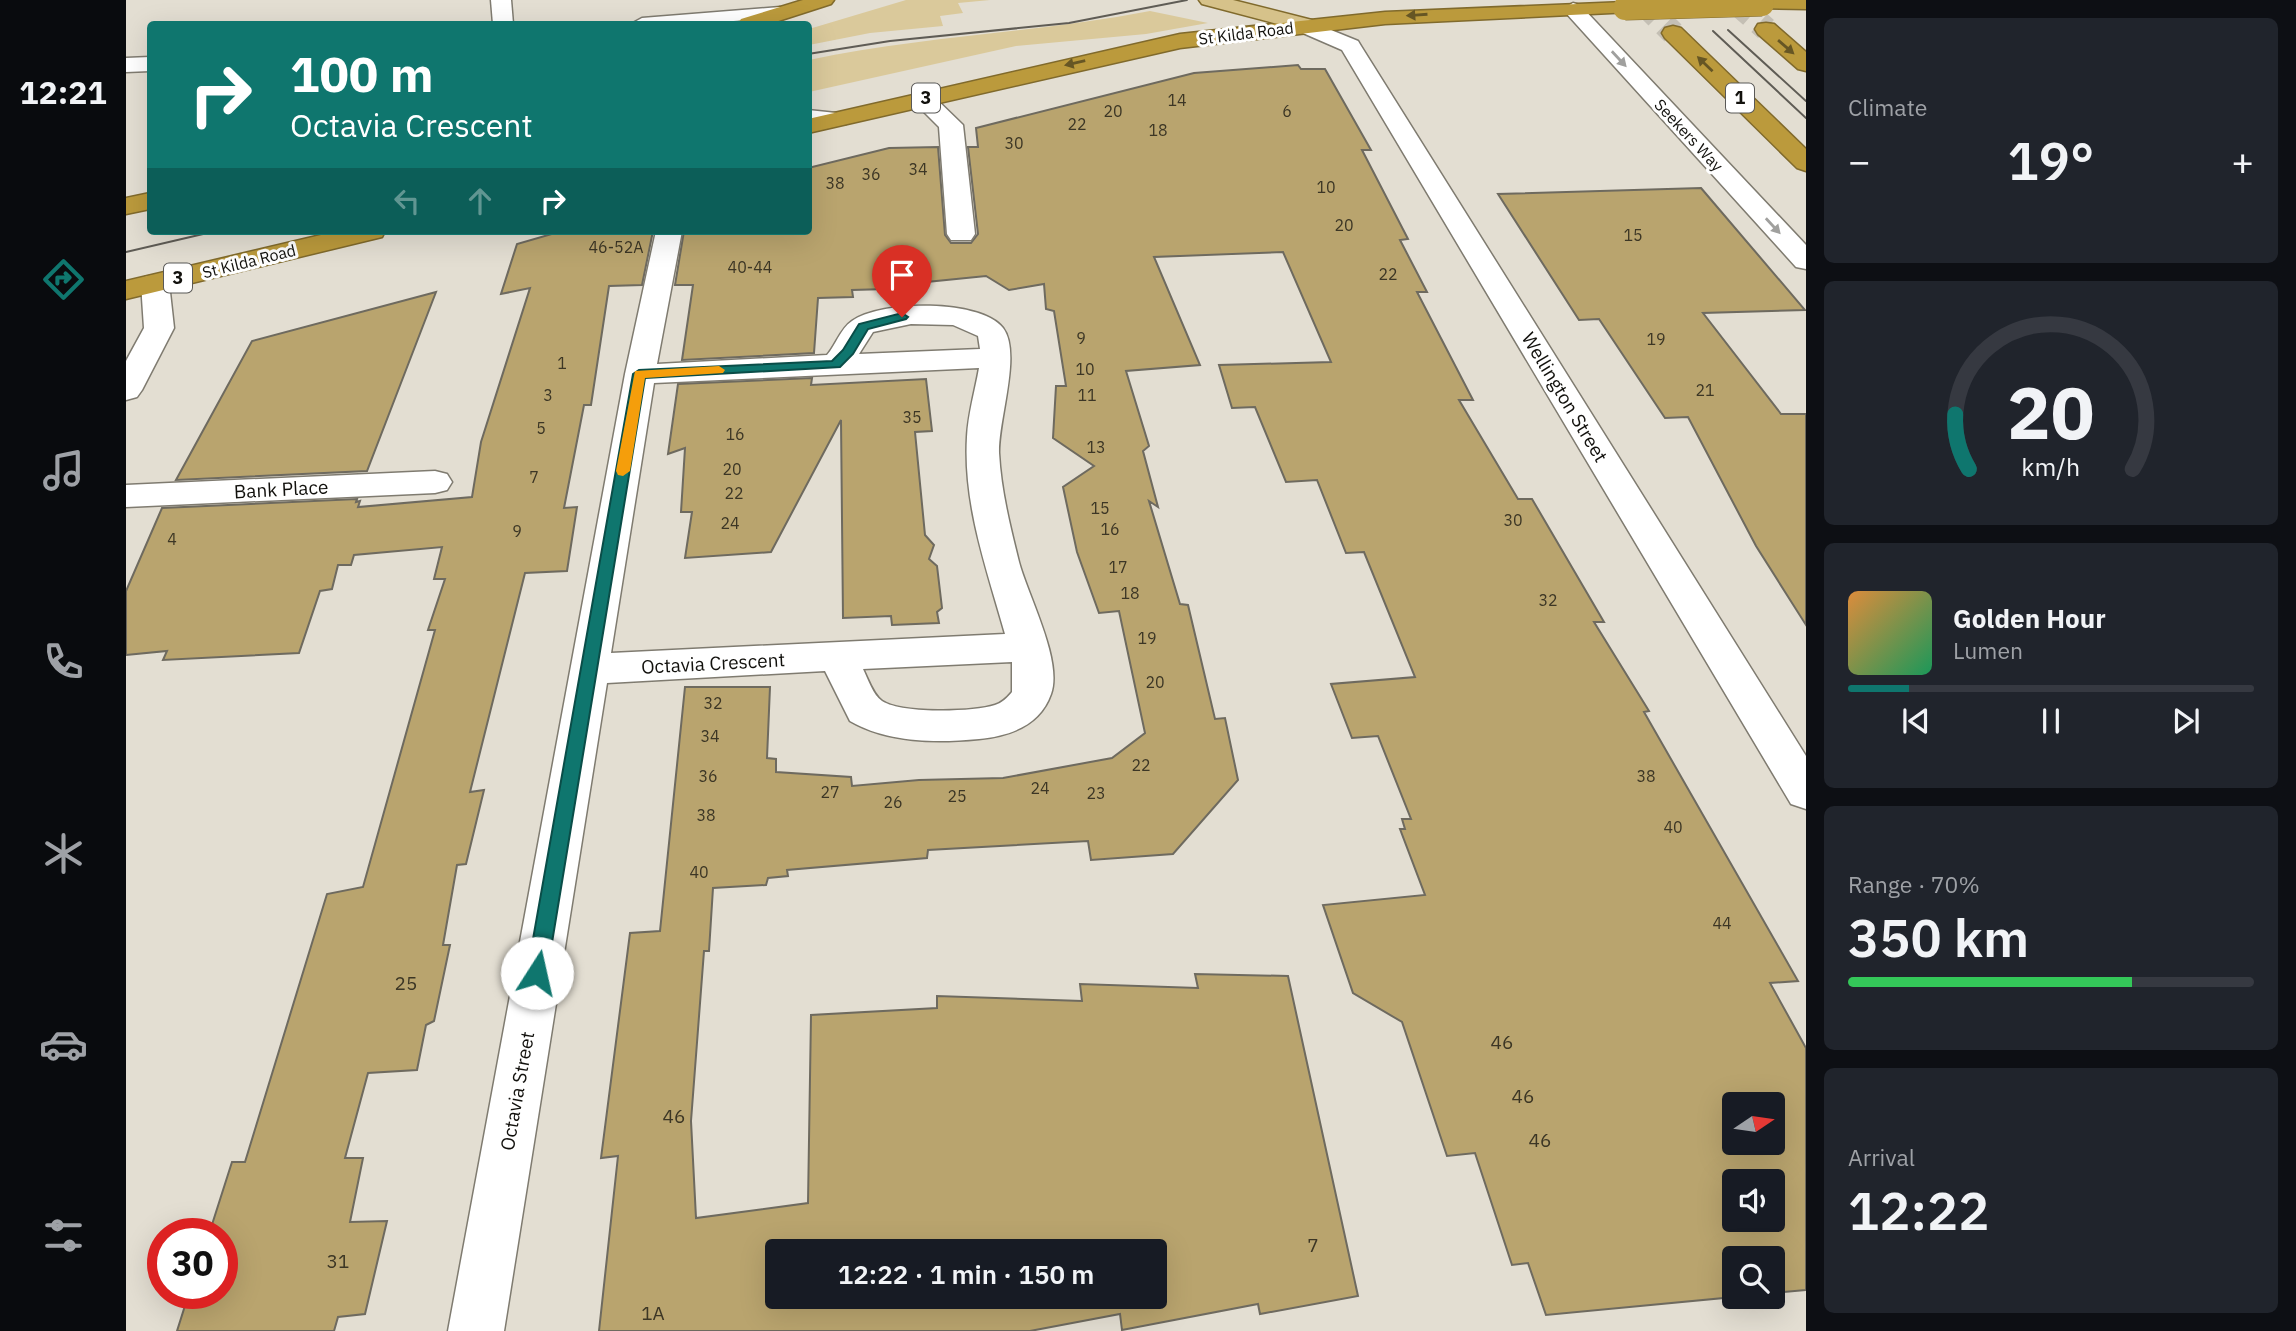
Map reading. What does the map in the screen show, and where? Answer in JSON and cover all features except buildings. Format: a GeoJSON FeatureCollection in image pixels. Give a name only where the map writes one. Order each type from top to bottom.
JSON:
{"type":"FeatureCollection","features":[{"type":"Feature","properties":{"kind":"highway"},"geometry":{"type":"LineString","coordinates":[[757,21],[824,0]]}},
{"type":"Feature","properties":{"kind":"highway","name":"St Kilda Road"},"geometry":{"type":"LineString","coordinates":[[812,125],[1180,41],[1304,25],[1465,12],[1806,3]]}},
{"type":"Feature","properties":{"kind":"highway"},"geometry":{"type":"LineString","coordinates":[[1766,29],[1806,64]]}},
{"type":"Feature","properties":{"kind":"highway","name":"1"},"geometry":{"type":"LineString","coordinates":[[1673,33],[1806,163]]}},
{"type":"Feature","properties":{"kind":"highway"},"geometry":{"type":"LineString","coordinates":[[126,206],[147,202]]}},
{"type":"Feature","properties":{"kind":"highway","name":"St Kilda Road"},"geometry":{"type":"LineString","coordinates":[[126,290],[355,235]]}},
{"type":"Feature","properties":{"kind":"main road"},"geometry":{"type":"LineString","coordinates":[[1209,0],[1304,25]]}},
{"type":"Feature","properties":{"kind":"street"},"geometry":{"type":"LineString","coordinates":[[501,0],[503,21]]}},
{"type":"Feature","properties":{"kind":"street","name":"Seekers Way"},"geometry":{"type":"LineString","coordinates":[[1573,9],[1806,261]]}},
{"type":"Feature","properties":{"kind":"street"},"geometry":{"type":"LineString","coordinates":[[668,21],[780,13]]}},
{"type":"Feature","properties":{"kind":"street","name":"Wellington Street"},"geometry":{"type":"LineString","coordinates":[[1304,25],[1350,46],[1806,792]]}},
{"type":"Feature","properties":{"kind":"street"},"geometry":{"type":"LineString","coordinates":[[126,65],[147,64]]}},
{"type":"Feature","properties":{"kind":"street"},"geometry":{"type":"LineString","coordinates":[[923,99],[951,125],[961,234]]}},
{"type":"Feature","properties":{"kind":"street"},"geometry":{"type":"LineString","coordinates":[[812,117],[838,119]]}},
{"type":"Feature","properties":{"kind":"street","name":"Octavia Street"},"geometry":{"type":"LineString","coordinates":[[476,1331],[639,374],[667,235]]}},
{"type":"Feature","properties":{"kind":"street"},"geometry":{"type":"LineString","coordinates":[[126,390],[159,328],[155,283]]}},
{"type":"Feature","properties":{"kind":"street"},"geometry":{"type":"LineString","coordinates":[[836,364],[848,352],[863,326],[880,320],[920,316],[967,319],[984,325],[994,336],[994,358],[984,416],[985,474],[1002,568],[1035,680],[1029,700],[1014,715],[984,722],[914,723],[870,715],[858,698],[837,656]]}},
{"type":"Feature","properties":{"kind":"street"},"geometry":{"type":"LineString","coordinates":[[639,374],[994,358]]}},
{"type":"Feature","properties":{"kind":"street","name":"Bank Place"},"geometry":{"type":"LineString","coordinates":[[126,496],[436,482]]}},
{"type":"Feature","properties":{"kind":"street","name":"Octavia Crescent"},"geometry":{"type":"LineString","coordinates":[[589,669],[1027,647]]}},
{"type":"Feature","properties":{"kind":"shaded area"},"geometry":{"type":"Polygon","coordinates":[[[906,0],[990,0],[958,3],[963,13],[940,16],[943,26],[870,33],[812,44],[812,28],[906,0]]]}},
{"type":"Feature","properties":{"kind":"shaded area"},"geometry":{"type":"Polygon","coordinates":[[[1150,11],[1208,23],[1146,34],[1016,46],[812,91],[812,59],[894,45],[1150,11]]]}},
{"type":"Feature","properties":{"kind":"tunnel"},"geometry":{"type":"LineString","coordinates":[[1640,0],[1673,33]]}},
{"type":"Feature","properties":{"kind":"tunnel"},"geometry":{"type":"LineString","coordinates":[[1733,0],[1766,29]]}},
{"type":"Feature","properties":{"kind":"tram line"},"geometry":{"type":"LineString","coordinates":[[812,53],[890,41],[1069,23],[1187,0]]}},
{"type":"Feature","properties":{"kind":"tram line"},"geometry":{"type":"LineString","coordinates":[[1728,30],[1806,101]]}},
{"type":"Feature","properties":{"kind":"tram line"},"geometry":{"type":"LineString","coordinates":[[1713,31],[1806,118]]}},
{"type":"Feature","properties":{"kind":"tram line"},"geometry":{"type":"LineString","coordinates":[[126,252],[199,235]]}},
{"type":"Feature","properties":{"kind":"slow traffic"},"geometry":{"type":"LineString","coordinates":[[623,471],[639,374],[719,370]]}},
{"type":"Feature","properties":{"kind":"route"},"geometry":{"type":"LineString","coordinates":[[537,973],[639,374],[836,364],[848,352],[863,326],[902,317]]}}]}
